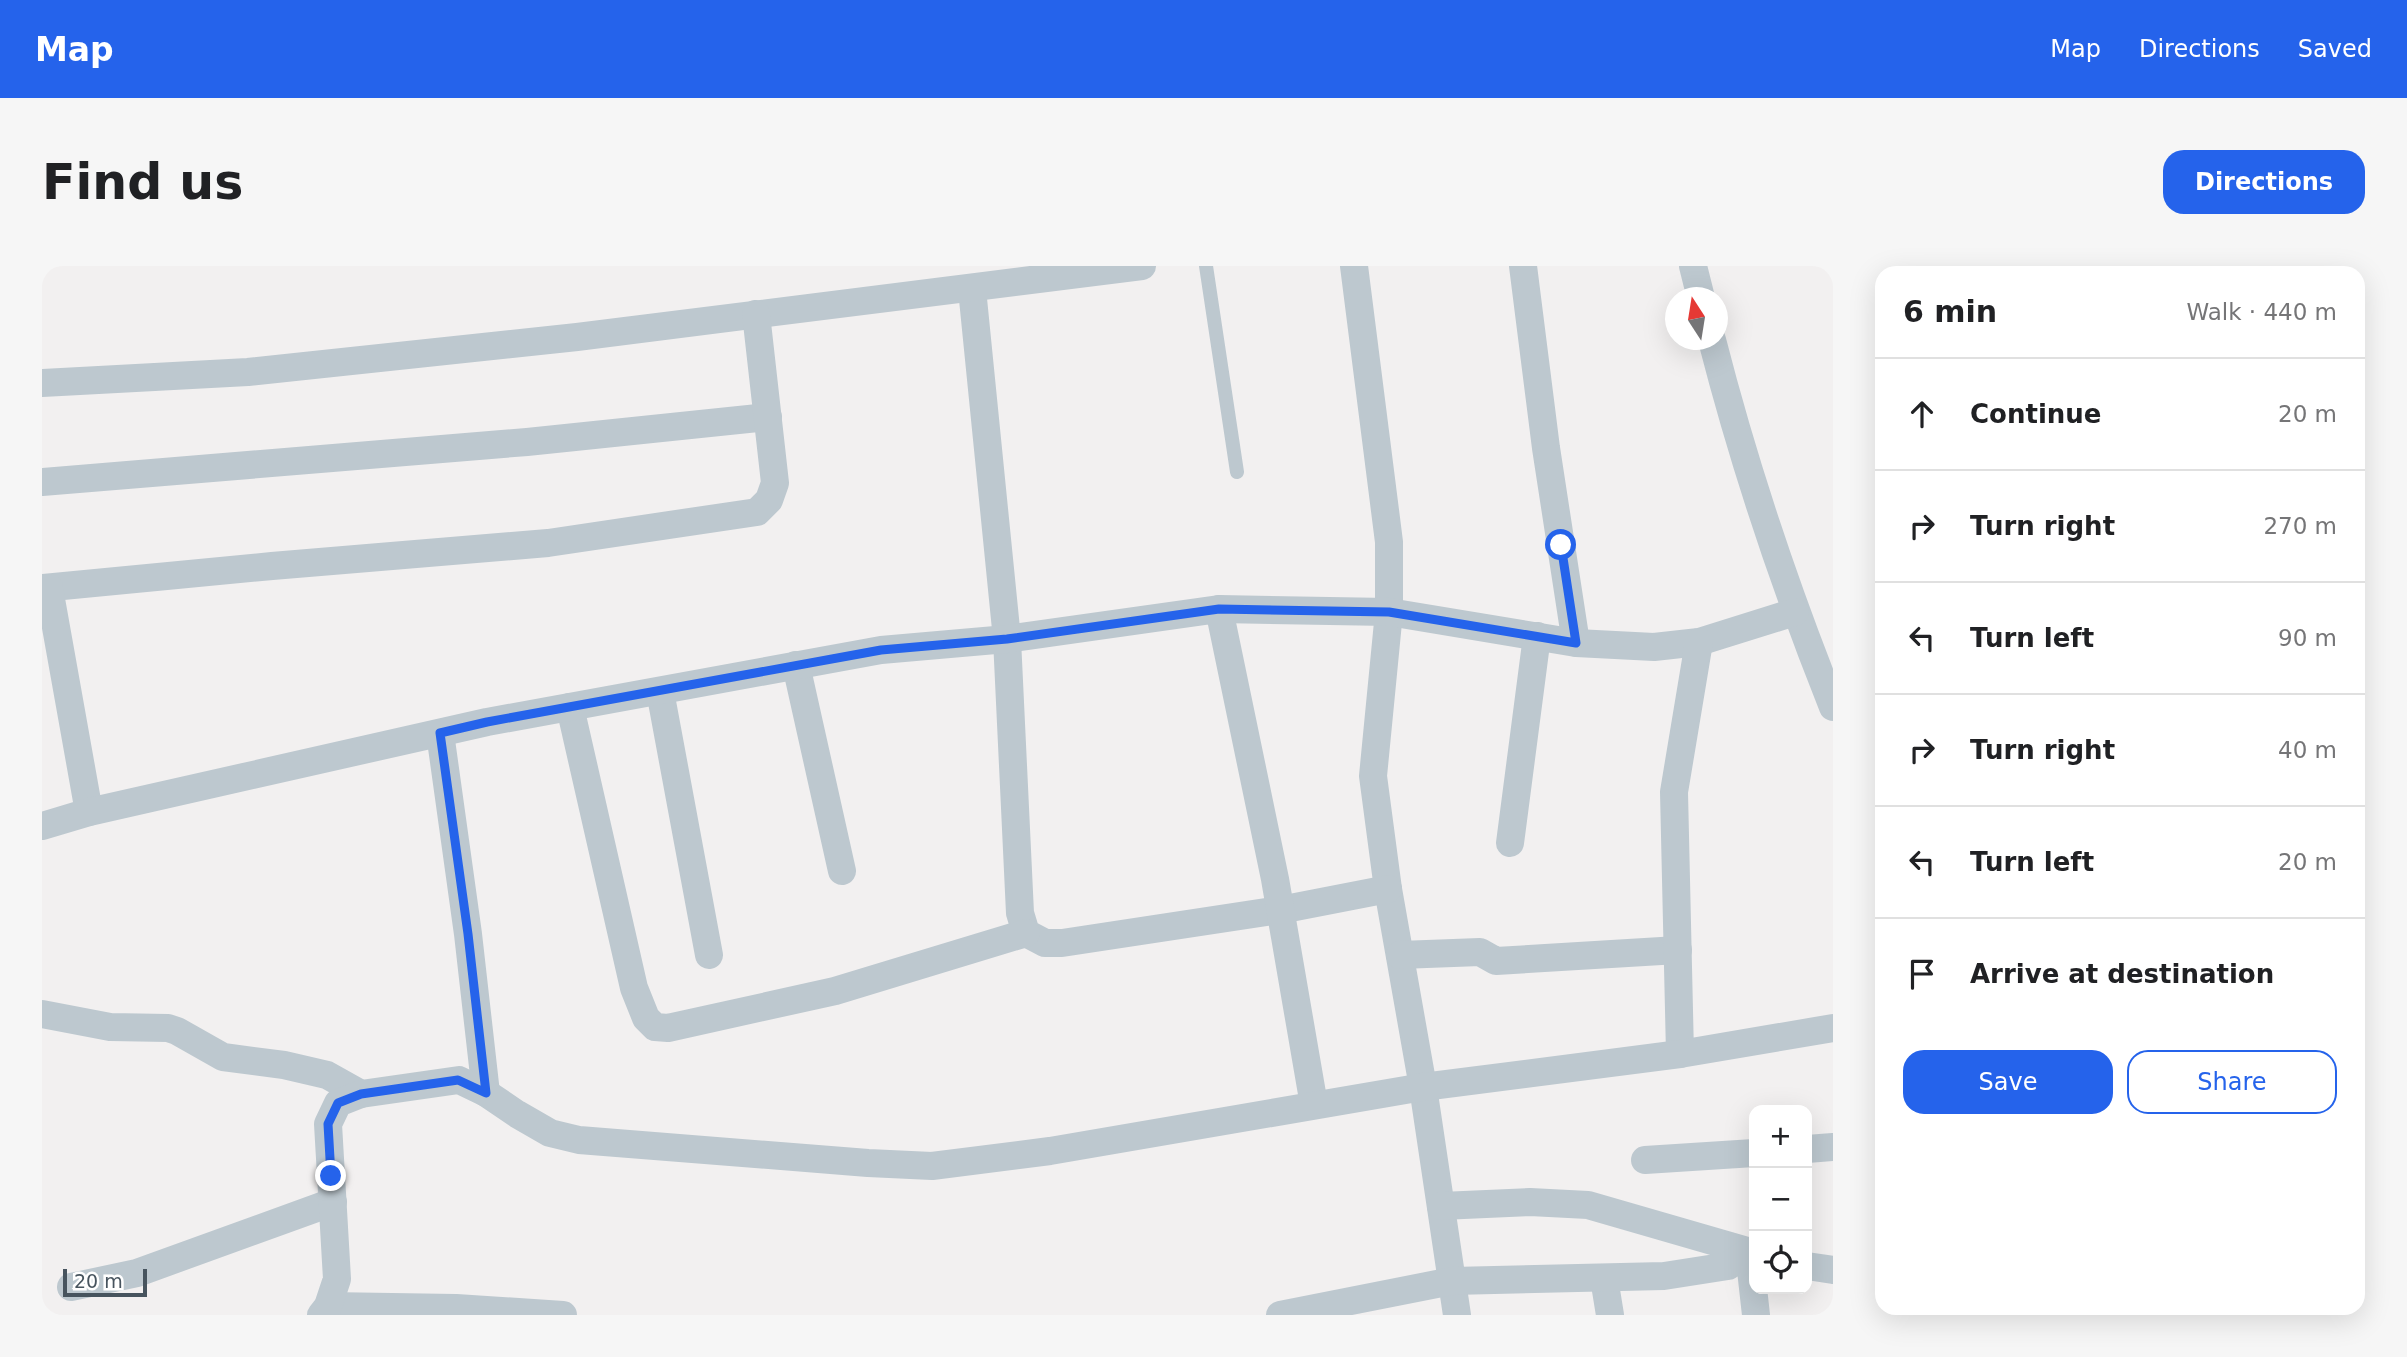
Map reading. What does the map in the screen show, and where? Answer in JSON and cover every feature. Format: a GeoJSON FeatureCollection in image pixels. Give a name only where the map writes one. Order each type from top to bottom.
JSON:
{"type":"FeatureCollection","features":[{"type":"Feature","properties":{"kind":"street"},"geometry":{"type":"LineString","coordinates":[[42,383],[248,372],[577,337],[1142,266]]}},
{"type":"Feature","properties":{"kind":"street"},"geometry":{"type":"LineString","coordinates":[[1354,266],[1389,542],[1389,612],[1373,776],[1388,889],[1423,1087],[1457,1315]]}},
{"type":"Feature","properties":{"kind":"street"},"geometry":{"type":"LineString","coordinates":[[1523,266],[1546,447],[1576,643]]}},
{"type":"Feature","properties":{"kind":"street"},"geometry":{"type":"LineString","coordinates":[[1693,266],[1698,287]]}},
{"type":"Feature","properties":{"kind":"street"},"geometry":{"type":"LineString","coordinates":[[972,289],[1007,639],[1020,913],[1026,933]]}},
{"type":"Feature","properties":{"kind":"street"},"geometry":{"type":"LineString","coordinates":[[89,812],[45,588],[548,543],[757,512],[769,500],[775,483],[757,314]]}},
{"type":"Feature","properties":{"kind":"street"},"geometry":{"type":"LineString","coordinates":[[1714,350],[1727,400],[1795,612],[1833,707]]}},
{"type":"Feature","properties":{"kind":"street"},"geometry":{"type":"LineString","coordinates":[[42,482],[527,442],[768,417]]}},
{"type":"Feature","properties":{"kind":"street"},"geometry":{"type":"LineString","coordinates":[[1219,609],[1280,910],[1314,1105]]}},
{"type":"Feature","properties":{"kind":"street"},"geometry":{"type":"LineString","coordinates":[[42,826],[89,812],[440,733],[881,650],[1007,639],[1219,609],[1389,612],[1576,643],[1654,647],[1699,642],[1795,612]]}},
{"type":"Feature","properties":{"kind":"street"},"geometry":{"type":"LineString","coordinates":[[1510,843],[1537,636]]}},
{"type":"Feature","properties":{"kind":"street"},"geometry":{"type":"LineString","coordinates":[[1681,1054],[1675,792],[1699,642]]}},
{"type":"Feature","properties":{"kind":"street"},"geometry":{"type":"LineString","coordinates":[[796,665],[842,871]]}},
{"type":"Feature","properties":{"kind":"street"},"geometry":{"type":"LineString","coordinates":[[660,691],[709,955]]}},
{"type":"Feature","properties":{"kind":"street"},"geometry":{"type":"LineString","coordinates":[[570,707],[634,988],[646,1018],[654,1027],[667,1028],[835,990],[1026,933],[1045,943],[1062,943],[1280,910],[1388,889]]}},
{"type":"Feature","properties":{"kind":"street"},"geometry":{"type":"LineString","coordinates":[[440,733],[468,934],[486,1093]]}},
{"type":"Feature","properties":{"kind":"street"},"geometry":{"type":"LineString","coordinates":[[1400,955],[1480,952],[1496,961],[1678,950]]}},
{"type":"Feature","properties":{"kind":"street"},"geometry":{"type":"LineString","coordinates":[[42,1014],[110,1027],[168,1028],[223,1057],[307,1070],[327,1076],[361,1094]]}},
{"type":"Feature","properties":{"kind":"street"},"geometry":{"type":"LineString","coordinates":[[563,1315],[456,1308],[325,1311],[337,1279],[328,1124],[338,1103],[361,1094],[458,1080],[486,1093],[550,1133],[579,1140],[932,1166],[1051,1151],[1423,1087],[1681,1054],[1833,1028]]}},
{"type":"Feature","properties":{"kind":"street"},"geometry":{"type":"LineString","coordinates":[[1812,1149],[1833,1147]]}},
{"type":"Feature","properties":{"kind":"street"},"geometry":{"type":"LineString","coordinates":[[1645,1160],[1749,1153]]}},
{"type":"Feature","properties":{"kind":"street"},"geometry":{"type":"LineString","coordinates":[[71,1287],[137,1273],[333,1202]]}},
{"type":"Feature","properties":{"kind":"street"},"geometry":{"type":"LineString","coordinates":[[1441,1206],[1531,1202],[1588,1205],[1749,1252]]}},
{"type":"Feature","properties":{"kind":"street"},"geometry":{"type":"LineString","coordinates":[[1280,1315],[1452,1281],[1664,1276],[1728,1266],[1749,1254]]}},
{"type":"Feature","properties":{"kind":"street"},"geometry":{"type":"LineString","coordinates":[[1812,1267],[1833,1270]]}},
{"type":"Feature","properties":{"kind":"street"},"geometry":{"type":"LineString","coordinates":[[1604,1278],[1610,1315]]}},
{"type":"Feature","properties":{"kind":"street"},"geometry":{"type":"LineString","coordinates":[[1754,1294],[1756,1315]]}},
{"type":"Feature","properties":{"kind":"lane"},"geometry":{"type":"LineString","coordinates":[[1206,266],[1237,472]]}},
{"type":"Feature","properties":{"kind":"route"},"geometry":{"type":"LineString","coordinates":[[331,1176],[328,1124],[338,1103],[361,1094],[458,1080],[486,1093],[468,934],[440,733],[487,722],[881,650],[1007,639],[1219,609],[1389,612],[1576,643],[1561,545]]}}]}
